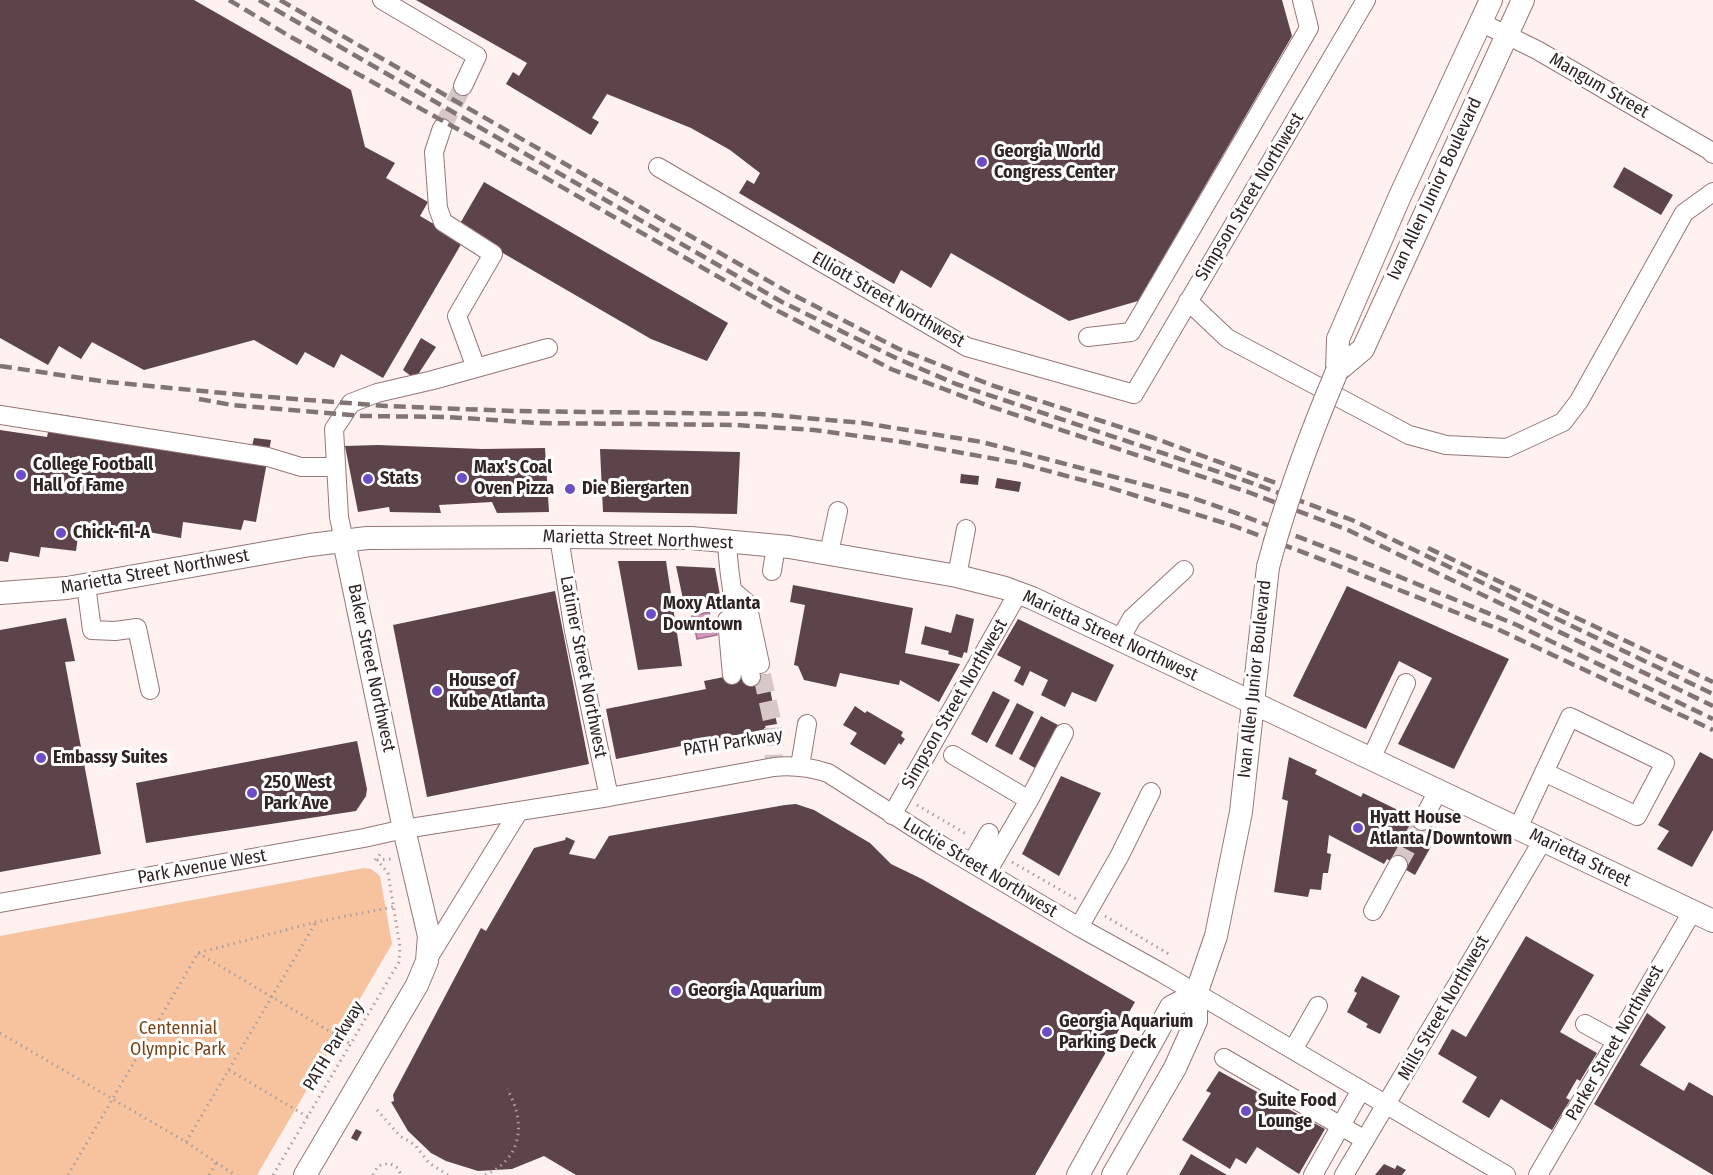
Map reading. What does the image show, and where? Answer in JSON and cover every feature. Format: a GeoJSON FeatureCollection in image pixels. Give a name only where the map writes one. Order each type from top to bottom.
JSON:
{"type":"FeatureCollection","features":[{"type":"Feature","properties":{"kind":"main road","name":"Ivan Allen Junior Boulevard"},"geometry":{"type":"LineString","coordinates":[[1117,1174],[1175,1068],[1196,1021],[1197,994],[1216,936],[1239,823],[1268,567],[1299,463],[1337,371],[1338,339],[1400,196],[1491,0]]}},
{"type":"Feature","properties":{"kind":"main road","name":"Ivan Allen Junior Boulevard"},"geometry":{"type":"LineString","coordinates":[[1337,371],[1363,349],[1523,0]]}},
{"type":"Feature","properties":{"kind":"main road","name":"Marietta Street Northwest"},"geometry":{"type":"LineString","coordinates":[[0,592],[86,585],[367,538],[691,538],[776,545],[957,576],[1018,592],[1252,702]]}},
{"type":"Feature","properties":{"kind":"main road","name":"Baker Street Northwest"},"geometry":{"type":"LineString","coordinates":[[305,1175],[417,985],[427,961],[429,936],[404,829],[344,541]]}},
{"type":"Feature","properties":{"kind":"main road","name":"Marietta Street"},"geometry":{"type":"LineString","coordinates":[[1252,702],[1708,918]]}},
{"type":"Feature","properties":{"kind":"main road"},"geometry":{"type":"LineString","coordinates":[[1078,1175],[1171,1007],[1197,994]]}},
{"type":"Feature","properties":{"kind":"street"},"geometry":{"type":"LineString","coordinates":[[382,0],[477,57],[464,86]]}},
{"type":"Feature","properties":{"kind":"street"},"geometry":{"type":"LineString","coordinates":[[1088,337],[1131,332],[1309,28],[1302,0]]}},
{"type":"Feature","properties":{"kind":"street","name":"Simpson Street Northwest"},"geometry":{"type":"LineString","coordinates":[[1134,394],[1366,0]]}},
{"type":"Feature","properties":{"kind":"street","name":"Mangum Street"},"geometry":{"type":"LineString","coordinates":[[1482,23],[1542,53],[1713,154]]}},
{"type":"Feature","properties":{"kind":"street"},"geometry":{"type":"LineString","coordinates":[[442,128],[434,152],[438,208],[443,222],[493,254],[457,316],[476,368]]}},
{"type":"Feature","properties":{"kind":"street","name":"Elliott Street Northwest"},"geometry":{"type":"LineString","coordinates":[[658,167],[967,347],[1134,394]]}},
{"type":"Feature","properties":{"kind":"street"},"geometry":{"type":"LineString","coordinates":[[1188,301],[1227,338],[1409,435],[1446,445],[1507,448],[1563,422],[1579,401],[1684,213],[1713,192]]}},
{"type":"Feature","properties":{"kind":"street","name":"Baker Street Northwest"},"geometry":{"type":"LineString","coordinates":[[344,541],[339,517],[334,429],[351,403],[377,393],[548,348]]}},
{"type":"Feature","properties":{"kind":"street"},"geometry":{"type":"LineString","coordinates":[[0,415],[268,457],[301,467],[336,467]]}},
{"type":"Feature","properties":{"kind":"street"},"geometry":{"type":"LineString","coordinates":[[830,553],[838,511]]}},
{"type":"Feature","properties":{"kind":"street"},"geometry":{"type":"LineString","coordinates":[[957,576],[966,529]]}},
{"type":"Feature","properties":{"kind":"street","name":"Latimer Street Northwest"},"geometry":{"type":"LineString","coordinates":[[559,537],[583,629],[609,797]]}},
{"type":"Feature","properties":{"kind":"street"},"geometry":{"type":"LineString","coordinates":[[727,541],[735,633],[732,675]]}},
{"type":"Feature","properties":{"kind":"street"},"geometry":{"type":"LineString","coordinates":[[772,571],[776,545]]}},
{"type":"Feature","properties":{"kind":"street"},"geometry":{"type":"LineString","coordinates":[[1120,639],[1132,618],[1184,570]]}},
{"type":"Feature","properties":{"kind":"street"},"geometry":{"type":"LineString","coordinates":[[86,585],[92,630],[115,632],[137,628],[150,690]]}},
{"type":"Feature","properties":{"kind":"street"},"geometry":{"type":"LineString","coordinates":[[732,590],[747,603],[757,676],[735,633]]}},
{"type":"Feature","properties":{"kind":"street","name":"Simpson Street Northwest"},"geometry":{"type":"LineString","coordinates":[[892,815],[1018,592]]}},
{"type":"Feature","properties":{"kind":"street"},"geometry":{"type":"LineString","coordinates":[[1371,759],[1406,683]]}},
{"type":"Feature","properties":{"kind":"street"},"geometry":{"type":"LineString","coordinates":[[1518,828],[1544,772],[1570,717],[1665,763],[1637,816],[1544,772]]}},
{"type":"Feature","properties":{"kind":"street"},"geometry":{"type":"LineString","coordinates":[[801,766],[807,724]]}},
{"type":"Feature","properties":{"kind":"street"},"geometry":{"type":"LineString","coordinates":[[979,868],[990,844],[1029,800],[1064,733]]}},
{"type":"Feature","properties":{"kind":"street"},"geometry":{"type":"LineString","coordinates":[[953,755],[1029,800]]}},
{"type":"Feature","properties":{"kind":"street","name":"Luckie Street Northwest"},"geometry":{"type":"LineString","coordinates":[[404,829],[609,797],[774,766],[801,766],[828,773],[979,868],[1506,1175]]}},
{"type":"Feature","properties":{"kind":"street"},"geometry":{"type":"LineString","coordinates":[[1422,821],[1438,790]]}},
{"type":"Feature","properties":{"kind":"street"},"geometry":{"type":"LineString","coordinates":[[1079,927],[1120,855],[1151,792]]}},
{"type":"Feature","properties":{"kind":"street"},"geometry":{"type":"LineString","coordinates":[[427,961],[519,811]]}},
{"type":"Feature","properties":{"kind":"street","name":"Park Avenue West"},"geometry":{"type":"LineString","coordinates":[[0,903],[404,829]]}},
{"type":"Feature","properties":{"kind":"street","name":"Mills Street Northwest"},"geometry":{"type":"LineString","coordinates":[[1344,1175],[1543,840]]}},
{"type":"Feature","properties":{"kind":"street"},"geometry":{"type":"LineString","coordinates":[[1373,911],[1398,865]]}},
{"type":"Feature","properties":{"kind":"street","name":"Parker Street Northwest"},"geometry":{"type":"LineString","coordinates":[[1538,1175],[1616,1041],[1708,918]]}},
{"type":"Feature","properties":{"kind":"street"},"geometry":{"type":"LineString","coordinates":[[1293,1050],[1318,1006]]}},
{"type":"Feature","properties":{"kind":"street"},"geometry":{"type":"LineString","coordinates":[[1585,1024],[1616,1041]]}},
{"type":"Feature","properties":{"kind":"street"},"geometry":{"type":"LineString","coordinates":[[1224,1058],[1365,1140]]}},
{"type":"Feature","properties":{"kind":"street"},"geometry":{"type":"LineString","coordinates":[[1313,1175],[1361,1090]]}},
{"type":"Feature","properties":{"kind":"path"},"geometry":{"type":"LineString","coordinates":[[903,797],[990,844],[1166,953]]}},
{"type":"Feature","properties":{"kind":"path","name":"PATH Parkway"},"geometry":{"type":"LineString","coordinates":[[273,1175],[396,968],[400,946],[388,873],[381,863],[375,860]]}},
{"type":"Feature","properties":{"kind":"path"},"geometry":{"type":"LineString","coordinates":[[68,1175],[198,953],[316,922],[393,908]]}},
{"type":"Feature","properties":{"kind":"path"},"geometry":{"type":"LineString","coordinates":[[186,1142],[316,922]]}},
{"type":"Feature","properties":{"kind":"path"},"geometry":{"type":"LineString","coordinates":[[198,953],[351,1044]]}},
{"type":"Feature","properties":{"kind":"path"},"geometry":{"type":"LineString","coordinates":[[0,1033],[186,1142],[235,1175]]}},
{"type":"Feature","properties":{"kind":"path"},"geometry":{"type":"LineString","coordinates":[[229,1070],[308,1118]]}},
{"type":"Feature","properties":{"kind":"path"},"geometry":{"type":"LineString","coordinates":[[485,1175],[497,1170],[507,1160],[518,1136],[518,1113],[515,1102],[507,1089]]}},
{"type":"Feature","properties":{"kind":"path"},"geometry":{"type":"LineString","coordinates":[[377,1110],[400,1136],[415,1145],[429,1163],[447,1175]]}},
{"type":"Feature","properties":{"kind":"path"},"geometry":{"type":"LineString","coordinates":[[373,1175],[378,1166],[389,1163],[398,1168],[401,1175]]}},
{"type":"Feature","properties":{"kind":"path"},"geometry":{"type":"LineString","coordinates":[[209,1175],[216,1164]]}},
{"type":"Feature","properties":{"kind":"green space","name":"Centennial Olympic Park"},"geometry":{"type":"Polygon","coordinates":[[[364,868],[371,869],[380,876],[392,944],[257,1175],[0,1175],[0,936],[364,868]]]}},
{"type":"Feature","properties":{"kind":"shaded area"},"geometry":{"type":"Polygon","coordinates":[[[709,612],[717,635],[697,639],[692,616],[709,612]]]}},
{"type":"Feature","properties":{"kind":"building"},"geometry":{"type":"Polygon","coordinates":[[[0,0],[194,0],[351,90],[365,147],[395,163],[386,178],[428,202],[420,216],[463,241],[383,378],[341,354],[334,368],[305,352],[297,365],[254,340],[144,370],[92,342],[81,359],[59,346],[48,365],[0,338],[0,0]]]}},
{"type":"Feature","properties":{"kind":"building","name":"Georgia World Congress Center"},"geometry":{"type":"Polygon","coordinates":[[[416,0],[1282,0],[1292,36],[1138,301],[1069,321],[951,253],[931,288],[901,270],[894,284],[739,193],[747,180],[754,184],[760,173],[730,150],[691,128],[607,94],[592,118],[599,122],[591,135],[506,84],[513,72],[519,76],[527,63],[416,0]]]}},
{"type":"Feature","properties":{"kind":"building"},"geometry":{"type":"Polygon","coordinates":[[[1624,167],[1673,195],[1661,215],[1613,187],[1624,167]]]}},
{"type":"Feature","properties":{"kind":"building"},"geometry":{"type":"Polygon","coordinates":[[[484,182],[728,323],[707,361],[651,339],[458,227],[484,182]]]}},
{"type":"Feature","properties":{"kind":"building"},"geometry":{"type":"Polygon","coordinates":[[[421,338],[436,347],[415,379],[403,370],[421,338]]]}},
{"type":"Feature","properties":{"kind":"building"},"geometry":{"type":"Polygon","coordinates":[[[52,413],[252,446],[254,438],[271,440],[256,522],[244,520],[241,530],[183,522],[181,538],[122,527],[120,536],[94,531],[95,524],[80,521],[76,551],[41,547],[39,557],[10,552],[8,562],[0,561],[0,430],[47,437],[52,413]]]}},
{"type":"Feature","properties":{"kind":"building"},"geometry":{"type":"Polygon","coordinates":[[[345,446],[482,449],[545,448],[549,512],[497,513],[492,502],[439,505],[441,513],[390,512],[389,507],[358,512],[345,446]]]}},
{"type":"Feature","properties":{"kind":"building"},"geometry":{"type":"Polygon","coordinates":[[[600,449],[740,452],[737,514],[603,512],[600,449]]]}},
{"type":"Feature","properties":{"kind":"building"},"geometry":{"type":"Polygon","coordinates":[[[961,474],[979,476],[978,485],[960,483],[961,474]]]}},
{"type":"Feature","properties":{"kind":"building"},"geometry":{"type":"Polygon","coordinates":[[[997,478],[1021,482],[1019,492],[995,488],[997,478]]]}},
{"type":"Feature","properties":{"kind":"building","name":"Moxy Atlanta Downtown"},"geometry":{"type":"Polygon","coordinates":[[[618,561],[666,561],[682,666],[638,670],[618,561]]]}},
{"type":"Feature","properties":{"kind":"building"},"geometry":{"type":"Polygon","coordinates":[[[676,566],[715,568],[722,606],[691,605],[691,602],[684,604],[676,566]]]}},
{"type":"Feature","properties":{"kind":"building"},"geometry":{"type":"Polygon","coordinates":[[[793,585],[913,608],[905,653],[960,664],[939,702],[900,680],[899,685],[840,673],[836,687],[804,680],[798,666],[794,665],[805,605],[790,602],[793,585]]]}},
{"type":"Feature","properties":{"kind":"building"},"geometry":{"type":"Polygon","coordinates":[[[1347,586],[1509,659],[1454,769],[1398,744],[1432,678],[1399,661],[1366,729],[1293,696],[1347,586]]]}},
{"type":"Feature","properties":{"kind":"building"},"geometry":{"type":"Polygon","coordinates":[[[555,591],[589,764],[427,797],[393,625],[555,591]]]}},
{"type":"Feature","properties":{"kind":"building"},"geometry":{"type":"Polygon","coordinates":[[[956,614],[974,619],[967,653],[964,652],[962,658],[948,654],[949,651],[921,644],[925,626],[951,633],[956,614]]]}},
{"type":"Feature","properties":{"kind":"building","name":"Embassy Suites"},"geometry":{"type":"Polygon","coordinates":[[[66,618],[75,661],[65,662],[101,854],[0,872],[0,630],[66,618]]]}},
{"type":"Feature","properties":{"kind":"building"},"geometry":{"type":"Polygon","coordinates":[[[1018,619],[1114,665],[1096,702],[1072,692],[1065,707],[1041,695],[1048,680],[1030,671],[1023,686],[1014,681],[1021,667],[997,655],[1018,619]]]}},
{"type":"Feature","properties":{"kind":"building"},"geometry":{"type":"Polygon","coordinates":[[[739,674],[740,679],[767,674],[777,724],[765,726],[766,729],[616,759],[606,709],[706,689],[704,681],[739,674]]]}},
{"type":"Feature","properties":{"kind":"building"},"geometry":{"type":"Polygon","coordinates":[[[993,691],[1010,700],[987,743],[971,734],[993,691]]]}},
{"type":"Feature","properties":{"kind":"building"},"geometry":{"type":"Polygon","coordinates":[[[1017,703],[1034,712],[1012,755],[995,746],[1017,703]]]}},
{"type":"Feature","properties":{"kind":"building"},"geometry":{"type":"Polygon","coordinates":[[[855,706],[903,732],[901,736],[905,739],[901,745],[899,743],[885,765],[850,744],[857,733],[843,725],[855,706]]]}},
{"type":"Feature","properties":{"kind":"building"},"geometry":{"type":"Polygon","coordinates":[[[1041,716],[1058,725],[1035,768],[1019,759],[1041,716]]]}},
{"type":"Feature","properties":{"kind":"building","name":"250 West Park Ave"},"geometry":{"type":"Polygon","coordinates":[[[357,741],[367,789],[366,796],[356,811],[146,843],[136,783],[357,741]]]}},
{"type":"Feature","properties":{"kind":"building"},"geometry":{"type":"Polygon","coordinates":[[[1700,752],[1713,759],[1713,830],[1692,867],[1657,849],[1669,831],[1658,825],[1700,752]]]}},
{"type":"Feature","properties":{"kind":"building","name":"Hyatt House Atlanta/Downtown"},"geometry":{"type":"Polygon","coordinates":[[[1289,757],[1317,770],[1315,774],[1361,797],[1363,793],[1408,815],[1406,818],[1411,821],[1414,817],[1433,827],[1431,830],[1438,834],[1415,875],[1387,859],[1384,864],[1329,835],[1327,853],[1331,854],[1328,873],[1323,873],[1321,890],[1310,889],[1308,897],[1274,892],[1288,801],[1282,799],[1289,757]]]}},
{"type":"Feature","properties":{"kind":"building"},"geometry":{"type":"Polygon","coordinates":[[[1061,776],[1101,793],[1059,876],[1022,854],[1061,776]]]}},
{"type":"Feature","properties":{"kind":"building","name":"Georgia Aquarium"},"geometry":{"type":"Polygon","coordinates":[[[796,804],[814,810],[870,843],[891,864],[922,879],[1135,1002],[1035,1175],[576,1175],[544,1156],[512,1169],[478,1171],[446,1161],[431,1153],[408,1131],[391,1102],[394,1101],[393,1095],[481,928],[486,931],[534,848],[565,840],[566,837],[575,841],[569,854],[595,859],[609,836],[796,804]]]}},
{"type":"Feature","properties":{"kind":"building"},"geometry":{"type":"Polygon","coordinates":[[[1526,936],[1594,975],[1560,1032],[1597,1053],[1580,1081],[1577,1079],[1566,1098],[1570,1100],[1552,1130],[1501,1099],[1489,1118],[1462,1102],[1477,1077],[1438,1054],[1452,1029],[1466,1037],[1526,936]]]}},
{"type":"Feature","properties":{"kind":"building"},"geometry":{"type":"Polygon","coordinates":[[[1362,976],[1400,996],[1380,1034],[1366,1027],[1368,1024],[1347,1012],[1357,993],[1354,991],[1362,976]]]}},
{"type":"Feature","properties":{"kind":"building"},"geometry":{"type":"Polygon","coordinates":[[[1647,1013],[1666,1027],[1640,1065],[1684,1091],[1689,1082],[1713,1096],[1713,1175],[1594,1104],[1647,1013]]]}},
{"type":"Feature","properties":{"kind":"building","name":"Suite Food Lounge"},"geometry":{"type":"Polygon","coordinates":[[[1219,1071],[1325,1129],[1299,1174],[1257,1147],[1246,1164],[1236,1158],[1230,1169],[1182,1140],[1211,1093],[1206,1091],[1219,1071]]]}},
{"type":"Feature","properties":{"kind":"building"},"geometry":{"type":"Polygon","coordinates":[[[356,1129],[362,1132],[357,1141],[351,1138],[356,1129]]]}},
{"type":"Feature","properties":{"kind":"building"},"geometry":{"type":"Polygon","coordinates":[[[1191,1154],[1227,1175],[1179,1175],[1191,1154]]]}},
{"type":"Feature","properties":{"kind":"building"},"geometry":{"type":"Polygon","coordinates":[[[1384,1164],[1395,1169],[1397,1165],[1406,1170],[1402,1175],[1375,1175],[1384,1164]]]}},
{"type":"Feature","properties":{"kind":"tunnel"},"geometry":{"type":"LineString","coordinates":[[442,128],[463,86]]}},
{"type":"Feature","properties":{"kind":"tunnel"},"geometry":{"type":"LineString","coordinates":[[762,675],[773,725],[774,767]]}},
{"type":"Feature","properties":{"kind":"tunnel"},"geometry":{"type":"LineString","coordinates":[[1398,865],[1422,821]]}},
{"type":"Feature","properties":{"kind":"railway"},"geometry":{"type":"LineString","coordinates":[[229,0],[778,311],[891,369],[986,405],[1248,492],[1348,530],[1713,706]]}},
{"type":"Feature","properties":{"kind":"railway"},"geometry":{"type":"LineString","coordinates":[[259,0],[782,302],[896,358],[956,384],[1249,482],[1352,520],[1713,694]]}},
{"type":"Feature","properties":{"kind":"railway"},"geometry":{"type":"LineString","coordinates":[[280,0],[786,291],[899,349],[994,386],[1154,438],[1276,483]]}},
{"type":"Feature","properties":{"kind":"railway"},"geometry":{"type":"LineString","coordinates":[[0,366],[108,382],[386,406],[513,411],[760,414],[863,423],[982,442],[1187,496],[1236,513],[1517,625],[1713,719]]}},
{"type":"Feature","properties":{"kind":"railway"},"geometry":{"type":"LineString","coordinates":[[199,399],[232,405],[362,416],[448,417],[538,423],[736,425],[814,430],[902,442],[1018,463],[1101,485],[1234,526],[1331,563],[1493,627],[1713,730]]}},
{"type":"Feature","properties":{"kind":"railway"},"geometry":{"type":"LineString","coordinates":[[1428,548],[1713,682]]}},
{"type":"Feature","properties":{"kind":"place","name":"Georgia World Congress Center"},"geometry":{"type":"Point","coordinates":[982,162]}},
{"type":"Feature","properties":{"kind":"place","name":"College Football Hall of Fame"},"geometry":{"type":"Point","coordinates":[21,475]}},
{"type":"Feature","properties":{"kind":"place","name":"Max's Coal Oven Pizza"},"geometry":{"type":"Point","coordinates":[462,478]}},
{"type":"Feature","properties":{"kind":"place","name":"Stats"},"geometry":{"type":"Point","coordinates":[368,479]}},
{"type":"Feature","properties":{"kind":"place","name":"Die Biergarten"},"geometry":{"type":"Point","coordinates":[570,489]}},
{"type":"Feature","properties":{"kind":"place","name":"Chick-fil-A"},"geometry":{"type":"Point","coordinates":[61,533]}},
{"type":"Feature","properties":{"kind":"place","name":"Moxy Atlanta Downtown"},"geometry":{"type":"Point","coordinates":[651,614]}},
{"type":"Feature","properties":{"kind":"place","name":"House of Kube Atlanta"},"geometry":{"type":"Point","coordinates":[437,691]}},
{"type":"Feature","properties":{"kind":"place","name":"Embassy Suites"},"geometry":{"type":"Point","coordinates":[41,758]}},
{"type":"Feature","properties":{"kind":"place","name":"250 West Park Ave"},"geometry":{"type":"Point","coordinates":[252,793]}},
{"type":"Feature","properties":{"kind":"place","name":"Hyatt House Atlanta/Downtown"},"geometry":{"type":"Point","coordinates":[1358,828]}},
{"type":"Feature","properties":{"kind":"place","name":"Georgia Aquarium"},"geometry":{"type":"Point","coordinates":[676,991]}},
{"type":"Feature","properties":{"kind":"place","name":"Georgia Aquarium Parking Deck"},"geometry":{"type":"Point","coordinates":[1047,1032]}},
{"type":"Feature","properties":{"kind":"place","name":"Suite Food Lounge"},"geometry":{"type":"Point","coordinates":[1246,1111]}}]}
